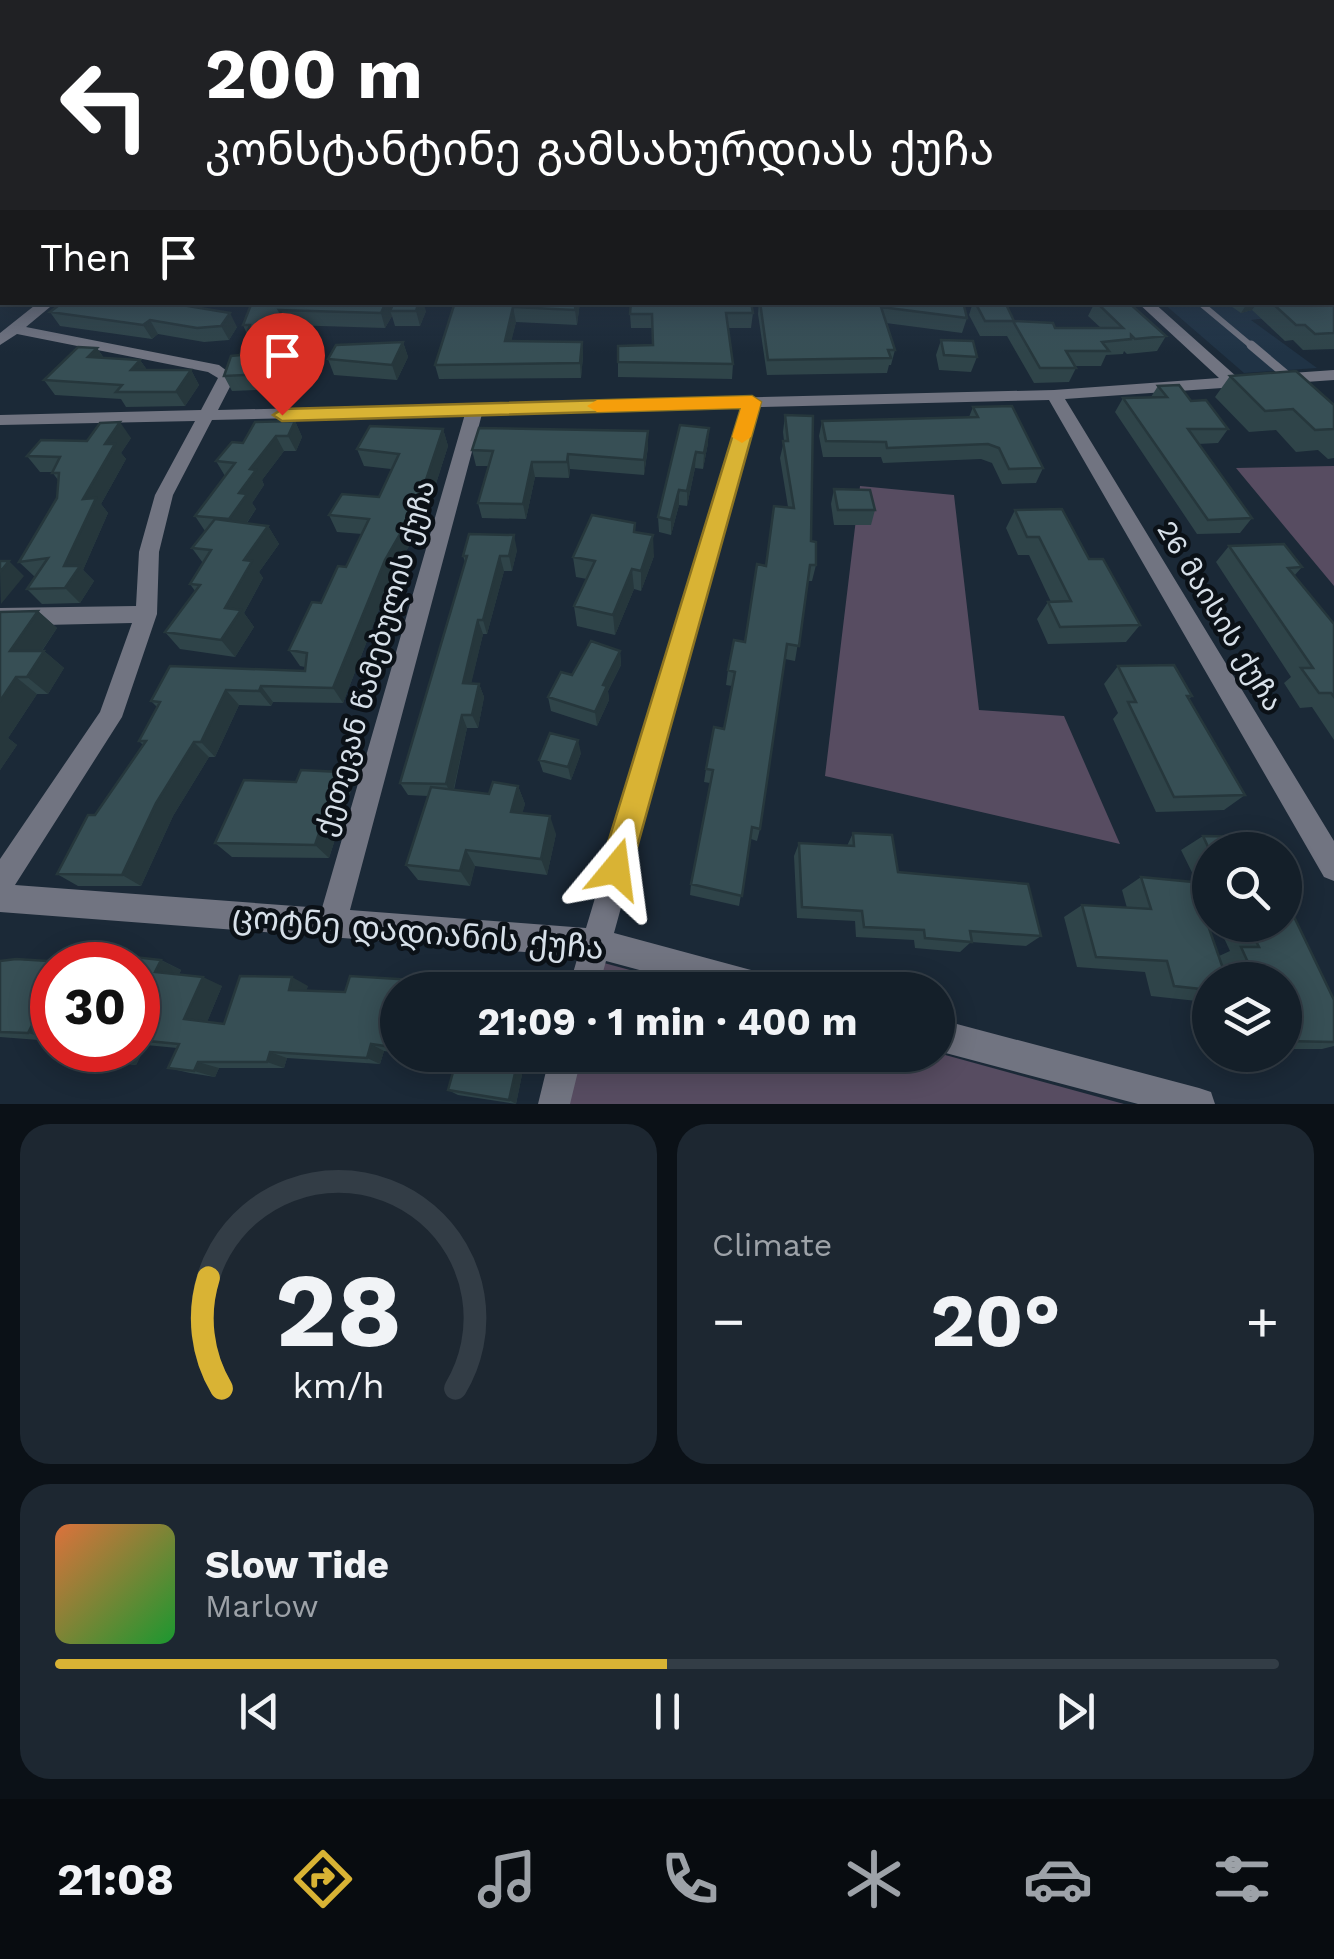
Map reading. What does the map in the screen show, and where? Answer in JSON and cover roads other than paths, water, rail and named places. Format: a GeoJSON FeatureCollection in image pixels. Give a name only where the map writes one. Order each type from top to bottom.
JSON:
{"type":"FeatureCollection","features":[{"type":"Feature","properties":{"kind":"street"},"geometry":{"type":"LineString","coordinates":[[0,340],[45,305]]}},
{"type":"Feature","properties":{"kind":"street"},"geometry":{"type":"LineString","coordinates":[[1147,305],[1234,383]]}},
{"type":"Feature","properties":{"kind":"street"},"geometry":{"type":"LineString","coordinates":[[0,884],[110,718],[146,614],[150,552],[164,494],[227,377],[213,368],[15,329]]}},
{"type":"Feature","properties":{"kind":"street"},"geometry":{"type":"LineString","coordinates":[[0,420],[1054,395],[1334,374]]}},
{"type":"Feature","properties":{"kind":"street","name":"26 მაისის ქუჩა"},"geometry":{"type":"LineString","coordinates":[[1054,395],[1334,866]]}},
{"type":"Feature","properties":{"kind":"street"},"geometry":{"type":"LineString","coordinates":[[587,972],[752,402]]}},
{"type":"Feature","properties":{"kind":"street","name":"ქეთევან წამებულის ქუჩა"},"geometry":{"type":"LineString","coordinates":[[332,923],[475,409]]}},
{"type":"Feature","properties":{"kind":"street"},"geometry":{"type":"LineString","coordinates":[[0,617],[146,614]]}},
{"type":"Feature","properties":{"kind":"street","name":"ცოტნე დადიანის ქუჩა"},"geometry":{"type":"LineString","coordinates":[[0,898],[594,943],[703,972]]}},
{"type":"Feature","properties":{"kind":"street"},"geometry":{"type":"LineString","coordinates":[[955,1039],[1199,1104]]}},
{"type":"Feature","properties":{"kind":"street"},"geometry":{"type":"LineString","coordinates":[[554,1104],[562,1072]]}},
{"type":"Feature","properties":{"kind":"lane"},"geometry":{"type":"LineString","coordinates":[[1203,305],[1290,378]]}}]}
